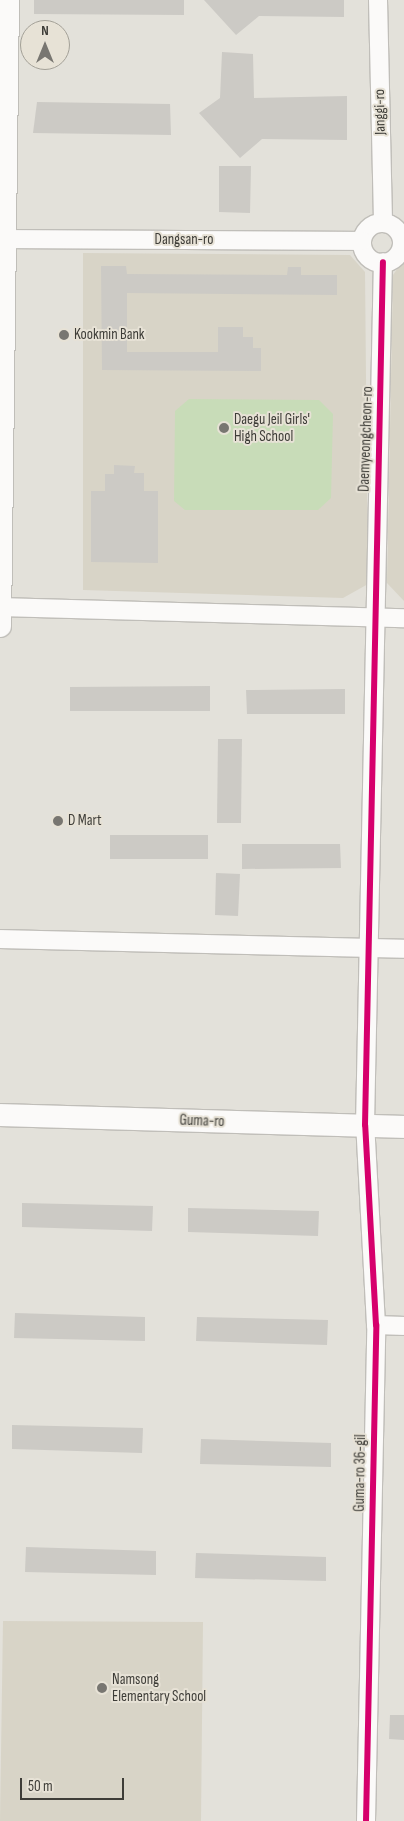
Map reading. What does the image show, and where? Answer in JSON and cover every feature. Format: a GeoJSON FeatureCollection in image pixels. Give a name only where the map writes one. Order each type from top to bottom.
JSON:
{"type":"FeatureCollection","features":[{"type":"Feature","properties":{"kind":"main road"},"geometry":{"type":"LineString","coordinates":[[0,626],[2,329],[6,239],[8,0]]}},
{"type":"Feature","properties":{"kind":"main road","name":"Guma-ro"},"geometry":{"type":"LineString","coordinates":[[0,1115],[404,1127]]}},
{"type":"Feature","properties":{"kind":"street","name":"Janggi-ro"},"geometry":{"type":"LineString","coordinates":[[378,0],[383,223]]}},
{"type":"Feature","properties":{"kind":"street"},"geometry":{"type":"LineString","coordinates":[[383,223],[396,229],[403,241],[398,254],[383,262],[369,258],[362,241],[367,230],[383,223]]}},
{"type":"Feature","properties":{"kind":"street","name":"Dangsan-ro"},"geometry":{"type":"LineString","coordinates":[[6,239],[362,241]]}},
{"type":"Feature","properties":{"kind":"street","name":"Daemyeongcheon-ro"},"geometry":{"type":"LineString","coordinates":[[368,948],[383,262]]}},
{"type":"Feature","properties":{"kind":"street"},"geometry":{"type":"LineString","coordinates":[[0,607],[404,618]]}},
{"type":"Feature","properties":{"kind":"street"},"geometry":{"type":"LineString","coordinates":[[0,939],[404,949]]}},
{"type":"Feature","properties":{"kind":"street","name":"Guma-ro 36-gil"},"geometry":{"type":"LineString","coordinates":[[366,1821],[376,1326],[365,1125],[368,948]]}},
{"type":"Feature","properties":{"kind":"street"},"geometry":{"type":"LineString","coordinates":[[376,1326],[404,1326]]}},
{"type":"Feature","properties":{"kind":"shaded area","name":"Daegu Jeil Girls' High School"},"geometry":{"type":"Polygon","coordinates":[[[83,253],[350,255],[365,272],[368,584],[343,598],[83,590],[83,253]]]}},
{"type":"Feature","properties":{"kind":"shaded area"},"geometry":{"type":"Polygon","coordinates":[[[404,259],[404,601],[387,583],[393,275],[404,259]]]}},
{"type":"Feature","properties":{"kind":"shaded area","name":"Namsong Elementary School"},"geometry":{"type":"Polygon","coordinates":[[[3,1621],[203,1622],[201,1821],[0,1821],[3,1621]]]}},
{"type":"Feature","properties":{"kind":"green space"},"geometry":{"type":"Polygon","coordinates":[[[189,399],[319,400],[333,414],[331,498],[318,510],[185,510],[174,501],[175,411],[189,399]]]}},
{"type":"Feature","properties":{"kind":"building"},"geometry":{"type":"Polygon","coordinates":[[[34,0],[184,0],[184,15],[34,14],[34,0]]]}},
{"type":"Feature","properties":{"kind":"building"},"geometry":{"type":"Polygon","coordinates":[[[204,0],[344,0],[344,17],[259,16],[236,35],[204,0]]]}},
{"type":"Feature","properties":{"kind":"building"},"geometry":{"type":"Polygon","coordinates":[[[222,52],[253,54],[254,98],[347,96],[347,140],[262,139],[240,158],[199,113],[220,98],[222,52]]]}},
{"type":"Feature","properties":{"kind":"building"},"geometry":{"type":"Polygon","coordinates":[[[37,102],[170,104],[171,135],[33,133],[37,102]]]}},
{"type":"Feature","properties":{"kind":"building"},"geometry":{"type":"Polygon","coordinates":[[[219,166],[251,166],[250,213],[219,212],[219,166]]]}},
{"type":"Feature","properties":{"kind":"building"},"geometry":{"type":"Polygon","coordinates":[[[101,266],[126,266],[127,274],[287,275],[288,267],[301,267],[301,275],[337,275],[337,295],[127,293],[127,352],[218,352],[218,327],[243,327],[243,337],[253,337],[253,348],[261,348],[261,371],[102,370],[101,266]]]}},
{"type":"Feature","properties":{"kind":"building"},"geometry":{"type":"Polygon","coordinates":[[[114,465],[135,466],[134,473],[144,473],[144,491],[158,491],[158,563],[91,562],[91,491],[105,491],[105,474],[114,474],[114,465]]]}},
{"type":"Feature","properties":{"kind":"building"},"geometry":{"type":"Polygon","coordinates":[[[210,686],[210,711],[70,711],[70,687],[210,686]]]}},
{"type":"Feature","properties":{"kind":"building"},"geometry":{"type":"Polygon","coordinates":[[[345,689],[345,714],[247,714],[246,690],[345,689]]]}},
{"type":"Feature","properties":{"kind":"building"},"geometry":{"type":"Polygon","coordinates":[[[218,739],[242,739],[241,823],[217,823],[218,739]]]}},
{"type":"Feature","properties":{"kind":"building"},"geometry":{"type":"Polygon","coordinates":[[[110,835],[208,835],[208,859],[110,859],[110,835]]]}},
{"type":"Feature","properties":{"kind":"building"},"geometry":{"type":"Polygon","coordinates":[[[242,844],[340,844],[341,868],[242,869],[242,844]]]}},
{"type":"Feature","properties":{"kind":"building"},"geometry":{"type":"Polygon","coordinates":[[[216,873],[240,874],[238,916],[215,915],[216,873]]]}},
{"type":"Feature","properties":{"kind":"building"},"geometry":{"type":"Polygon","coordinates":[[[22,1203],[153,1206],[152,1231],[22,1227],[22,1203]]]}},
{"type":"Feature","properties":{"kind":"building"},"geometry":{"type":"Polygon","coordinates":[[[188,1208],[319,1211],[318,1236],[188,1232],[188,1208]]]}},
{"type":"Feature","properties":{"kind":"building"},"geometry":{"type":"Polygon","coordinates":[[[15,1313],[145,1317],[145,1341],[14,1338],[15,1313]]]}},
{"type":"Feature","properties":{"kind":"building"},"geometry":{"type":"Polygon","coordinates":[[[197,1317],[328,1320],[327,1345],[196,1341],[197,1317]]]}},
{"type":"Feature","properties":{"kind":"building"},"geometry":{"type":"Polygon","coordinates":[[[12,1425],[143,1428],[142,1453],[12,1449],[12,1425]]]}},
{"type":"Feature","properties":{"kind":"building"},"geometry":{"type":"Polygon","coordinates":[[[201,1439],[331,1443],[331,1467],[200,1464],[201,1439]]]}},
{"type":"Feature","properties":{"kind":"building"},"geometry":{"type":"Polygon","coordinates":[[[26,1547],[156,1551],[156,1575],[25,1572],[26,1547]]]}},
{"type":"Feature","properties":{"kind":"building"},"geometry":{"type":"Polygon","coordinates":[[[196,1553],[326,1557],[326,1581],[195,1578],[196,1553]]]}},
{"type":"Feature","properties":{"kind":"building"},"geometry":{"type":"Polygon","coordinates":[[[390,1715],[404,1715],[404,1740],[389,1739],[390,1715]]]}},
{"type":"Feature","properties":{"kind":"cycle path"},"geometry":{"type":"LineString","coordinates":[[366,1821],[376,1325],[365,1125],[383,262]]}},
{"type":"Feature","properties":{"kind":"place","name":"Kookmin Bank"},"geometry":{"type":"Point","coordinates":[64,335]}},
{"type":"Feature","properties":{"kind":"place","name":"Daegu Jeil Girls' High School"},"geometry":{"type":"Point","coordinates":[224,428]}},
{"type":"Feature","properties":{"kind":"place","name":"D Mart"},"geometry":{"type":"Point","coordinates":[58,821]}},
{"type":"Feature","properties":{"kind":"place","name":"Namsong Elementary School"},"geometry":{"type":"Point","coordinates":[102,1688]}}]}
